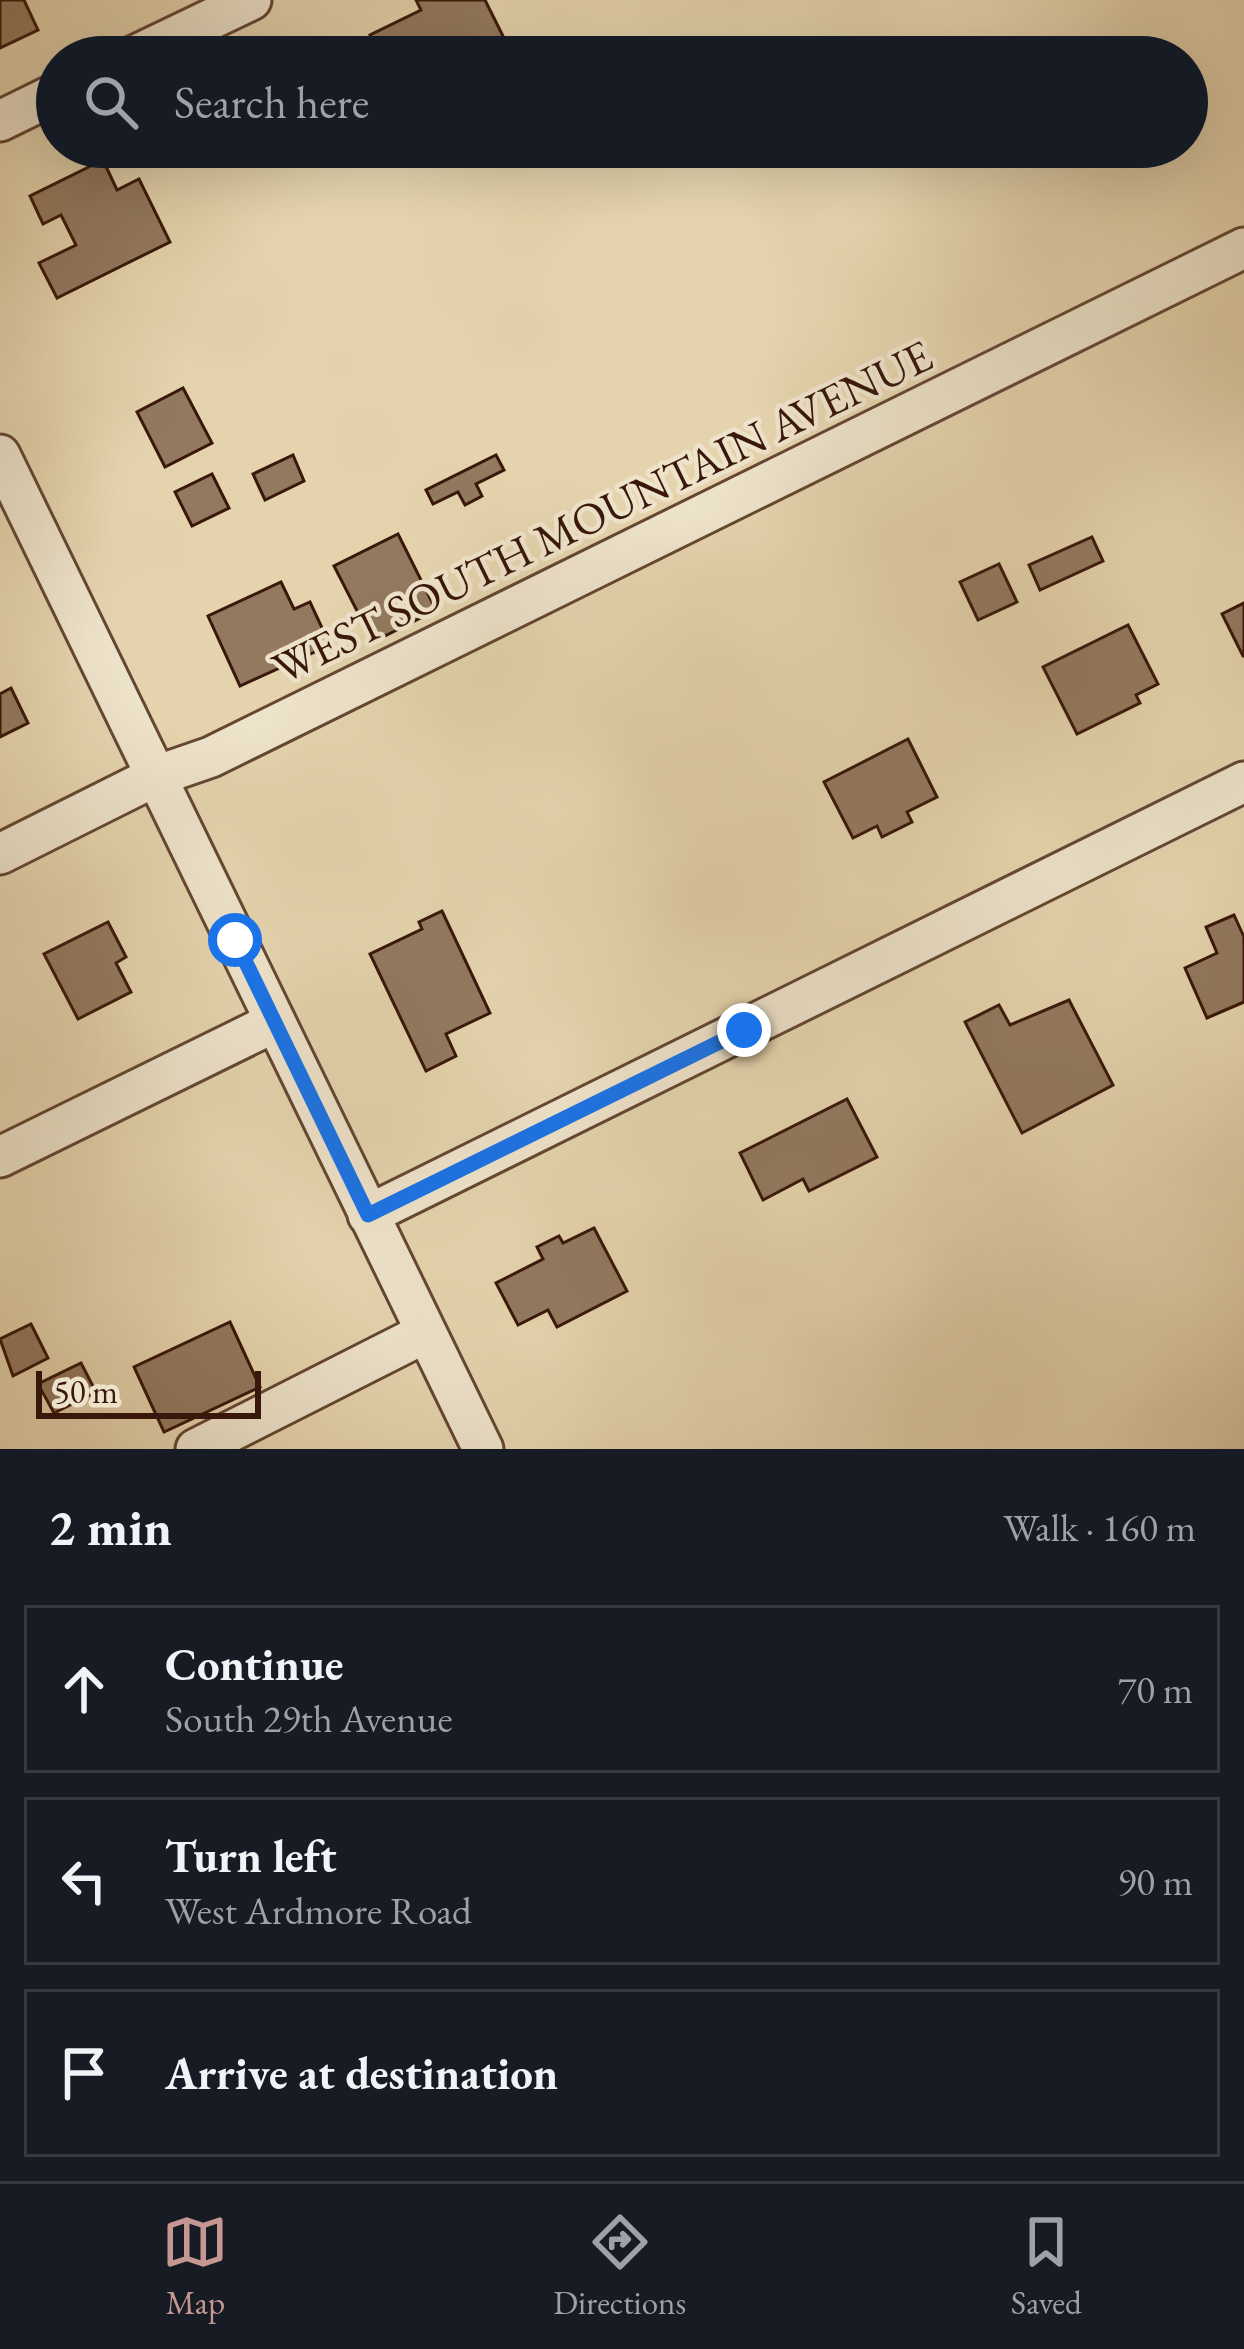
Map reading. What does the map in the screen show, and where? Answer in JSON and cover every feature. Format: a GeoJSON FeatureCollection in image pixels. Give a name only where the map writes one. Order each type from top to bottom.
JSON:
{"type":"FeatureCollection","features":[{"type":"Feature","properties":{"kind":"street"},"geometry":{"type":"LineString","coordinates":[[176,36],[251,0]]}},
{"type":"Feature","properties":{"kind":"street"},"geometry":{"type":"LineString","coordinates":[[0,121],[36,103]]}},
{"type":"Feature","properties":{"kind":"street","name":"WEST SOUTH MOUNTAIN AVENUE"},"geometry":{"type":"LineString","coordinates":[[0,854],[156,776],[211,758],[1244,248]]}},
{"type":"Feature","properties":{"kind":"street"},"geometry":{"type":"LineString","coordinates":[[0,455],[483,1449]]}},
{"type":"Feature","properties":{"kind":"street"},"geometry":{"type":"LineString","coordinates":[[368,1215],[1244,782]]}},
{"type":"Feature","properties":{"kind":"street"},"geometry":{"type":"LineString","coordinates":[[0,1157],[274,1022]]}},
{"type":"Feature","properties":{"kind":"street"},"geometry":{"type":"LineString","coordinates":[[196,1449],[425,1333]]}},
{"type":"Feature","properties":{"kind":"building"},"geometry":{"type":"Polygon","coordinates":[[[0,0],[24,0],[38,30],[0,48],[0,0]]]}},
{"type":"Feature","properties":{"kind":"building"},"geometry":{"type":"Polygon","coordinates":[[[416,0],[485,0],[503,36],[370,36],[421,10],[416,0]]]}},
{"type":"Feature","properties":{"kind":"building"},"geometry":{"type":"Polygon","coordinates":[[[87,168],[107,168],[117,190],[139,179],[170,242],[57,298],[39,263],[76,245],[61,215],[43,224],[30,196],[87,168]]]}},
{"type":"Feature","properties":{"kind":"building"},"geometry":{"type":"Polygon","coordinates":[[[183,388],[212,443],[165,467],[137,412],[183,388]]]}},
{"type":"Feature","properties":{"kind":"building"},"geometry":{"type":"Polygon","coordinates":[[[293,455],[304,481],[265,500],[253,474],[293,455]]]}},
{"type":"Feature","properties":{"kind":"building"},"geometry":{"type":"Polygon","coordinates":[[[496,455],[504,470],[476,484],[482,496],[465,505],[458,492],[433,504],[426,490],[496,455]]]}},
{"type":"Feature","properties":{"kind":"building"},"geometry":{"type":"Polygon","coordinates":[[[212,474],[229,508],[192,526],[175,492],[212,474]]]}},
{"type":"Feature","properties":{"kind":"building"},"geometry":{"type":"Polygon","coordinates":[[[398,534],[436,610],[373,642],[334,566],[398,534]]]}},
{"type":"Feature","properties":{"kind":"building"},"geometry":{"type":"Polygon","coordinates":[[[1092,537],[1103,561],[1040,590],[1029,565],[1092,537]]]}},
{"type":"Feature","properties":{"kind":"building"},"geometry":{"type":"Polygon","coordinates":[[[999,564],[1017,602],[978,620],[960,582],[999,564]]]}},
{"type":"Feature","properties":{"kind":"building"},"geometry":{"type":"Polygon","coordinates":[[[281,582],[294,609],[310,602],[330,645],[240,686],[208,616],[281,582]]]}},
{"type":"Feature","properties":{"kind":"building"},"geometry":{"type":"Polygon","coordinates":[[[1244,603],[1244,656],[1243,656],[1222,614],[1244,603]]]}},
{"type":"Feature","properties":{"kind":"building"},"geometry":{"type":"Polygon","coordinates":[[[1128,625],[1158,684],[1136,695],[1140,703],[1077,734],[1043,667],[1128,625]]]}},
{"type":"Feature","properties":{"kind":"building"},"geometry":{"type":"Polygon","coordinates":[[[11,688],[28,723],[0,737],[0,694],[11,688]]]}},
{"type":"Feature","properties":{"kind":"building"},"geometry":{"type":"Polygon","coordinates":[[[908,739],[937,797],[907,812],[912,822],[882,837],[877,826],[853,838],[824,782],[908,739]]]}},
{"type":"Feature","properties":{"kind":"building"},"geometry":{"type":"Polygon","coordinates":[[[442,911],[490,1013],[446,1034],[456,1056],[426,1071],[370,954],[422,929],[419,922],[442,911]]]}},
{"type":"Feature","properties":{"kind":"building"},"geometry":{"type":"Polygon","coordinates":[[[1234,915],[1244,937],[1244,1002],[1207,1018],[1185,968],[1217,953],[1206,927],[1234,915]]]}},
{"type":"Feature","properties":{"kind":"building"},"geometry":{"type":"Polygon","coordinates":[[[108,922],[126,957],[116,963],[131,992],[78,1019],[44,954],[108,922]]]}},
{"type":"Feature","properties":{"kind":"building"},"geometry":{"type":"Polygon","coordinates":[[[1069,1000],[1113,1085],[1022,1133],[965,1022],[999,1005],[1010,1025],[1069,1000]]]}},
{"type":"Feature","properties":{"kind":"building"},"geometry":{"type":"Polygon","coordinates":[[[847,1099],[877,1157],[809,1191],[803,1179],[763,1200],[740,1153],[847,1099]]]}},
{"type":"Feature","properties":{"kind":"building"},"geometry":{"type":"Polygon","coordinates":[[[594,1228],[627,1291],[557,1327],[548,1310],[518,1325],[496,1283],[543,1259],[537,1247],[559,1236],[563,1243],[594,1228]]]}},
{"type":"Feature","properties":{"kind":"building"},"geometry":{"type":"Polygon","coordinates":[[[230,1322],[260,1387],[164,1432],[134,1367],[230,1322]]]}},
{"type":"Feature","properties":{"kind":"building"},"geometry":{"type":"Polygon","coordinates":[[[31,1324],[48,1358],[13,1376],[0,1339],[31,1324]]]}},
{"type":"Feature","properties":{"kind":"building"},"geometry":{"type":"Polygon","coordinates":[[[81,1363],[96,1392],[54,1413],[38,1384],[81,1363]]]}},
{"type":"Feature","properties":{"kind":"route"},"geometry":{"type":"LineString","coordinates":[[235,940],[368,1215],[744,1030]]}}]}
